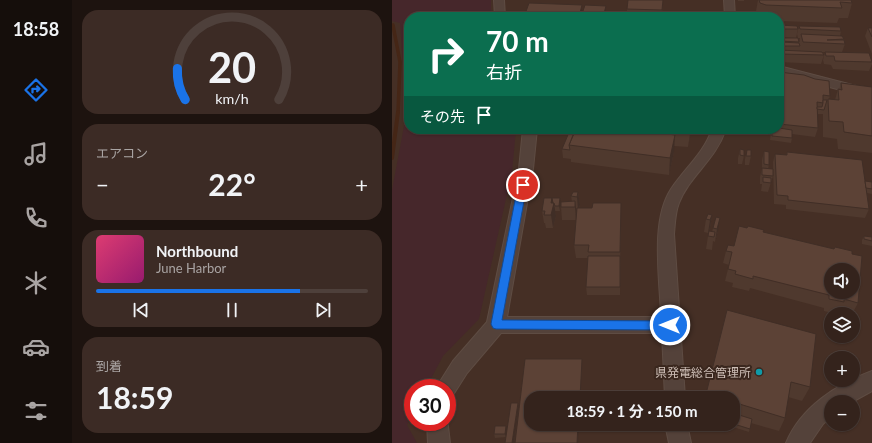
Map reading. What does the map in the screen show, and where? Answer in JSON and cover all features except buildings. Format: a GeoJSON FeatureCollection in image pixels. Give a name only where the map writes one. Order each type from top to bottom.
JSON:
{"type":"FeatureCollection","features":[{"type":"Feature","properties":{"kind":"street"},"geometry":{"type":"LineString","coordinates":[[499,0],[500,12]]}},
{"type":"Feature","properties":{"kind":"street"},"geometry":{"type":"LineString","coordinates":[[729,0],[730,12]]}},
{"type":"Feature","properties":{"kind":"street"},"geometry":{"type":"LineString","coordinates":[[784,71],[872,94]]}},
{"type":"Feature","properties":{"kind":"street"},"geometry":{"type":"LineString","coordinates":[[452,379],[460,367],[496,324],[526,169],[530,134]]}},
{"type":"Feature","properties":{"kind":"street"},"geometry":{"type":"LineString","coordinates":[[674,391],[666,234],[667,217],[676,194],[713,147],[717,134]]}},
{"type":"Feature","properties":{"kind":"street"},"geometry":{"type":"LineString","coordinates":[[496,324],[670,325]]}},
{"type":"Feature","properties":{"kind":"street"},"geometry":{"type":"LineString","coordinates":[[845,395],[872,380]]}},
{"type":"Feature","properties":{"kind":"street"},"geometry":{"type":"LineString","coordinates":[[797,443],[816,417],[824,410]]}},
{"type":"Feature","properties":{"kind":"street"},"geometry":{"type":"LineString","coordinates":[[438,431],[438,443]]}},
{"type":"Feature","properties":{"kind":"street"},"geometry":{"type":"LineString","coordinates":[[677,431],[680,443]]}},
{"type":"Feature","properties":{"kind":"shaded area"},"geometry":{"type":"Polygon","coordinates":[[[392,0],[491,0],[491,12],[404,12],[404,79],[400,23],[392,21],[392,0]]]}},
{"type":"Feature","properties":{"kind":"shaded area"},"geometry":{"type":"Polygon","coordinates":[[[404,126],[404,134],[516,134],[512,172],[479,319],[443,356],[431,379],[404,379],[404,431],[410,431],[417,443],[392,443],[392,190],[404,126]]]}},
{"type":"Feature","properties":{"kind":"waterway"},"geometry":{"type":"LineString","coordinates":[[393,25],[400,62],[398,113]]}},
{"type":"Feature","properties":{"kind":"waterway"},"geometry":{"type":"LineString","coordinates":[[392,158],[398,112]]}},
{"type":"Feature","properties":{"kind":"place","name":"県発電総合管理所"},"geometry":{"type":"Point","coordinates":[759,372]}},
{"type":"Feature","properties":{"kind":"route"},"geometry":{"type":"LineString","coordinates":[[523,185],[496,324],[670,325]]}}]}
